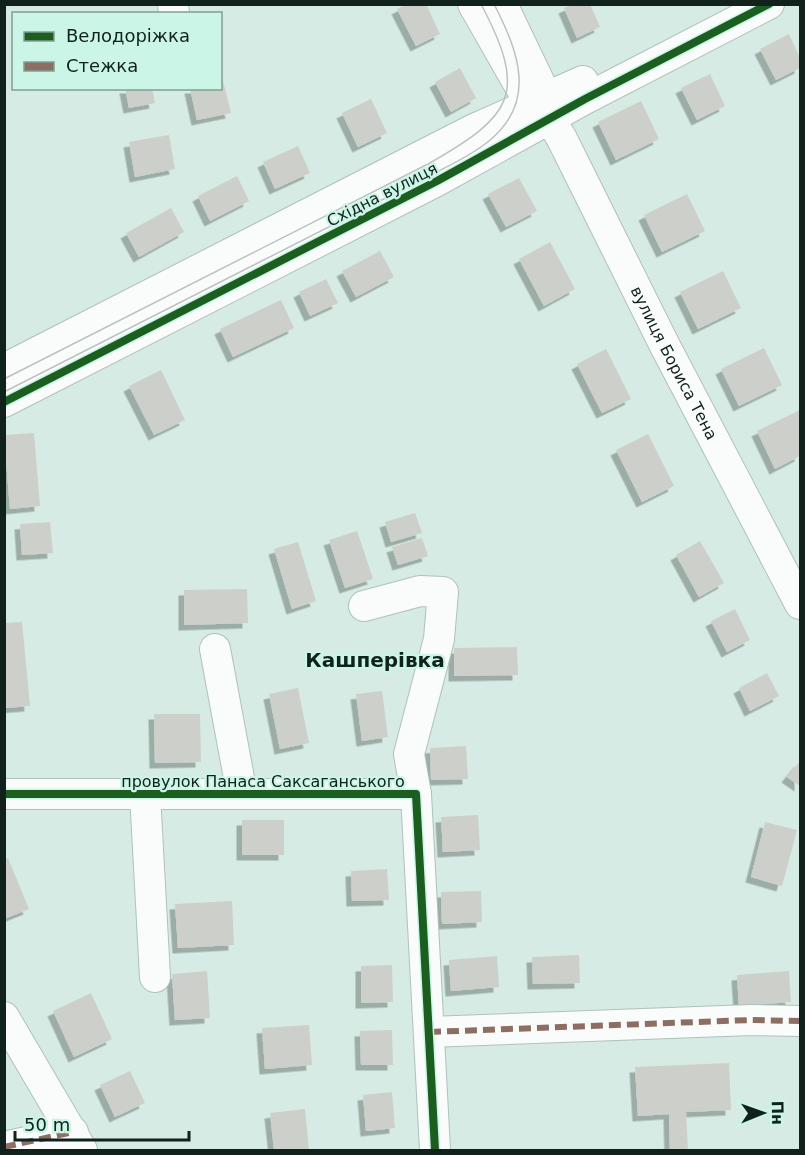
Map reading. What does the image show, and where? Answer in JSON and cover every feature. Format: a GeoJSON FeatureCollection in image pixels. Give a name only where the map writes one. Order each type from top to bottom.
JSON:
{"type":"FeatureCollection","features":[{"type":"Feature","properties":{"kind":"street","name":"вулиця Бориса Тена"},"geometry":{"type":"LineString","coordinates":[[473,4],[543,106],[562,138],[664,344],[801,604]]}},
{"type":"Feature","properties":{"kind":"street","name":"вулиця Бориса Тена"},"geometry":{"type":"LineString","coordinates":[[502,4],[543,106]]}},
{"type":"Feature","properties":{"kind":"street","name":"Східна вулиця"},"geometry":{"type":"LineString","coordinates":[[4,402],[437,181],[578,84],[732,4]]}},
{"type":"Feature","properties":{"kind":"street","name":"Східна вулиця"},"geometry":{"type":"LineString","coordinates":[[4,369],[453,140],[543,106],[585,99],[769,4]]}},
{"type":"Feature","properties":{"kind":"street"},"geometry":{"type":"LineString","coordinates":[[364,606],[420,591],[443,592],[439,639],[409,754],[416,794]]}},
{"type":"Feature","properties":{"kind":"street"},"geometry":{"type":"LineString","coordinates":[[215,649],[242,794]]}},
{"type":"Feature","properties":{"kind":"street","name":"провулок Панаса Саксаганського"},"geometry":{"type":"LineString","coordinates":[[4,794],[416,794],[435,1150]]}},
{"type":"Feature","properties":{"kind":"street"},"geometry":{"type":"LineString","coordinates":[[145,794],[156,977]]}},
{"type":"Feature","properties":{"kind":"street"},"geometry":{"type":"LineString","coordinates":[[4,1017],[78,1141],[4,1147]]}},
{"type":"Feature","properties":{"kind":"street"},"geometry":{"type":"LineString","coordinates":[[429,1032],[751,1020],[801,1021]]}},
{"type":"Feature","properties":{"kind":"building"},"geometry":{"type":"Polygon","coordinates":[[[407,4],[426,4],[440,34],[416,46],[397,9],[407,4]]]}},
{"type":"Feature","properties":{"kind":"building"},"geometry":{"type":"Polygon","coordinates":[[[573,4],[590,4],[600,27],[577,38],[564,8],[573,4]]]}},
{"type":"Feature","properties":{"kind":"building"},"geometry":{"type":"Polygon","coordinates":[[[789,34],[800,58],[800,68],[776,80],[760,49],[789,34]]]}},
{"type":"Feature","properties":{"kind":"building"},"geometry":{"type":"Polygon","coordinates":[[[460,68],[476,98],[451,112],[435,82],[460,68]]]}},
{"type":"Feature","properties":{"kind":"building"},"geometry":{"type":"Polygon","coordinates":[[[710,74],[725,106],[697,120],[681,88],[710,74]]]}},
{"type":"Feature","properties":{"kind":"building"},"geometry":{"type":"Polygon","coordinates":[[[222,77],[231,113],[197,120],[190,90],[222,90],[222,77]]]}},
{"type":"Feature","properties":{"kind":"building"},"geometry":{"type":"Polygon","coordinates":[[[125,90],[152,90],[155,103],[129,108],[125,90]]]}},
{"type":"Feature","properties":{"kind":"building"},"geometry":{"type":"Polygon","coordinates":[[[371,99],[387,133],[358,147],[342,113],[371,99]]]}},
{"type":"Feature","properties":{"kind":"building"},"geometry":{"type":"Polygon","coordinates":[[[641,101],[659,139],[616,160],[598,122],[641,101]]]}},
{"type":"Feature","properties":{"kind":"building"},"geometry":{"type":"Polygon","coordinates":[[[169,135],[175,169],[135,177],[129,142],[169,135]]]}},
{"type":"Feature","properties":{"kind":"building"},"geometry":{"type":"Polygon","coordinates":[[[298,146],[310,173],[275,189],[263,162],[298,146]]]}},
{"type":"Feature","properties":{"kind":"building"},"geometry":{"type":"Polygon","coordinates":[[[237,176],[249,201],[210,221],[198,196],[237,176]]]}},
{"type":"Feature","properties":{"kind":"building"},"geometry":{"type":"Polygon","coordinates":[[[519,178],[537,211],[506,227],[488,194],[519,178]]]}},
{"type":"Feature","properties":{"kind":"building"},"geometry":{"type":"Polygon","coordinates":[[[687,194],[705,231],[662,252],[644,215],[687,194]]]}},
{"type":"Feature","properties":{"kind":"building"},"geometry":{"type":"Polygon","coordinates":[[[171,208],[184,232],[139,257],[126,233],[171,208]]]}},
{"type":"Feature","properties":{"kind":"building"},"geometry":{"type":"Polygon","coordinates":[[[550,242],[575,289],[544,306],[519,259],[550,242]]]}},
{"type":"Feature","properties":{"kind":"building"},"geometry":{"type":"Polygon","coordinates":[[[380,251],[394,277],[356,297],[342,271],[380,251]]]}},
{"type":"Feature","properties":{"kind":"building"},"geometry":{"type":"Polygon","coordinates":[[[723,271],[741,308],[698,329],[680,292],[723,271]]]}},
{"type":"Feature","properties":{"kind":"building"},"geometry":{"type":"Polygon","coordinates":[[[326,279],[338,303],[310,316],[299,292],[326,279]]]}},
{"type":"Feature","properties":{"kind":"building"},"geometry":{"type":"Polygon","coordinates":[[[281,300],[294,328],[233,357],[220,329],[281,300]]]}},
{"type":"Feature","properties":{"kind":"building"},"geometry":{"type":"Polygon","coordinates":[[[764,348],[782,385],[739,406],[721,369],[764,348]]]}},
{"type":"Feature","properties":{"kind":"building"},"geometry":{"type":"Polygon","coordinates":[[[606,349],[631,399],[602,413],[577,364],[606,349]]]}},
{"type":"Feature","properties":{"kind":"building"},"geometry":{"type":"Polygon","coordinates":[[[161,370],[185,420],[154,435],[129,386],[161,370]]]}},
{"type":"Feature","properties":{"kind":"building"},"geometry":{"type":"Polygon","coordinates":[[[800,410],[800,456],[775,469],[757,431],[800,410]]]}},
{"type":"Feature","properties":{"kind":"building"},"geometry":{"type":"Polygon","coordinates":[[[34,433],[40,506],[10,509],[4,435],[34,433]]]}},
{"type":"Feature","properties":{"kind":"building"},"geometry":{"type":"Polygon","coordinates":[[[648,434],[674,486],[642,502],[616,450],[648,434]]]}},
{"type":"Feature","properties":{"kind":"building"},"geometry":{"type":"Polygon","coordinates":[[[415,513],[422,533],[391,542],[385,522],[415,513]]]}},
{"type":"Feature","properties":{"kind":"building"},"geometry":{"type":"Polygon","coordinates":[[[50,522],[53,553],[22,555],[20,524],[50,522]]]}},
{"type":"Feature","properties":{"kind":"building"},"geometry":{"type":"Polygon","coordinates":[[[357,531],[373,579],[345,588],[329,540],[357,531]]]}},
{"type":"Feature","properties":{"kind":"building"},"geometry":{"type":"Polygon","coordinates":[[[422,538],[428,556],[398,565],[392,547],[422,538]]]}},
{"type":"Feature","properties":{"kind":"building"},"geometry":{"type":"Polygon","coordinates":[[[700,541],[724,583],[699,597],[676,555],[700,541]]]}},
{"type":"Feature","properties":{"kind":"building"},"geometry":{"type":"Polygon","coordinates":[[[298,542],[316,601],[292,609],[274,549],[298,542]]]}},
{"type":"Feature","properties":{"kind":"building"},"geometry":{"type":"Polygon","coordinates":[[[247,589],[248,623],[184,625],[184,590],[247,589]]]}},
{"type":"Feature","properties":{"kind":"building"},"geometry":{"type":"Polygon","coordinates":[[[735,609],[750,640],[727,652],[711,621],[735,609]]]}},
{"type":"Feature","properties":{"kind":"building"},"geometry":{"type":"Polygon","coordinates":[[[22,622],[30,706],[5,708],[5,623],[22,622]]]}},
{"type":"Feature","properties":{"kind":"building"},"geometry":{"type":"Polygon","coordinates":[[[517,647],[518,675],[454,676],[454,648],[517,647]]]}},
{"type":"Feature","properties":{"kind":"building"},"geometry":{"type":"Polygon","coordinates":[[[767,673],[779,696],[750,711],[739,688],[767,673]]]}},
{"type":"Feature","properties":{"kind":"building"},"geometry":{"type":"Polygon","coordinates":[[[298,688],[309,743],[280,749],[269,694],[298,688]]]}},
{"type":"Feature","properties":{"kind":"building"},"geometry":{"type":"Polygon","coordinates":[[[382,691],[388,737],[362,741],[356,694],[382,691]]]}},
{"type":"Feature","properties":{"kind":"building"},"geometry":{"type":"Polygon","coordinates":[[[154,714],[200,714],[201,762],[155,763],[154,714]]]}},
{"type":"Feature","properties":{"kind":"building"},"geometry":{"type":"Polygon","coordinates":[[[466,746],[468,779],[431,780],[430,748],[466,746]]]}},
{"type":"Feature","properties":{"kind":"building"},"geometry":{"type":"Polygon","coordinates":[[[800,761],[800,786],[787,777],[800,761]]]}},
{"type":"Feature","properties":{"kind":"building"},"geometry":{"type":"Polygon","coordinates":[[[478,815],[480,850],[443,852],[441,817],[478,815]]]}},
{"type":"Feature","properties":{"kind":"building"},"geometry":{"type":"Polygon","coordinates":[[[242,820],[284,820],[284,855],[242,855],[242,820]]]}},
{"type":"Feature","properties":{"kind":"building"},"geometry":{"type":"Polygon","coordinates":[[[765,822],[797,830],[782,886],[751,877],[765,822]]]}},
{"type":"Feature","properties":{"kind":"building"},"geometry":{"type":"Polygon","coordinates":[[[8,858],[29,909],[4,919],[4,860],[8,858]]]}},
{"type":"Feature","properties":{"kind":"building"},"geometry":{"type":"Polygon","coordinates":[[[387,869],[389,900],[352,901],[351,871],[387,869]]]}},
{"type":"Feature","properties":{"kind":"building"},"geometry":{"type":"Polygon","coordinates":[[[481,891],[482,922],[442,924],[441,892],[481,891]]]}},
{"type":"Feature","properties":{"kind":"building"},"geometry":{"type":"Polygon","coordinates":[[[232,901],[234,945],[178,948],[175,904],[232,901]]]}},
{"type":"Feature","properties":{"kind":"building"},"geometry":{"type":"Polygon","coordinates":[[[579,955],[580,983],[533,984],[532,957],[579,955]]]}},
{"type":"Feature","properties":{"kind":"building"},"geometry":{"type":"Polygon","coordinates":[[[497,956],[499,987],[451,991],[449,960],[497,956]]]}},
{"type":"Feature","properties":{"kind":"building"},"geometry":{"type":"Polygon","coordinates":[[[392,965],[393,1002],[361,1003],[361,966],[392,965]]]}},
{"type":"Feature","properties":{"kind":"building"},"geometry":{"type":"Polygon","coordinates":[[[207,971],[210,1018],[175,1020],[172,974],[207,971]]]}},
{"type":"Feature","properties":{"kind":"building"},"geometry":{"type":"Polygon","coordinates":[[[789,971],[791,1002],[739,1006],[737,975],[789,971]]]}},
{"type":"Feature","properties":{"kind":"building"},"geometry":{"type":"Polygon","coordinates":[[[91,993],[112,1039],[74,1057],[53,1011],[91,993]]]}},
{"type":"Feature","properties":{"kind":"building"},"geometry":{"type":"Polygon","coordinates":[[[309,1025],[312,1065],[265,1069],[262,1028],[309,1025]]]}},
{"type":"Feature","properties":{"kind":"building"},"geometry":{"type":"Polygon","coordinates":[[[392,1030],[393,1065],[361,1065],[360,1031],[392,1030]]]}},
{"type":"Feature","properties":{"kind":"building"},"geometry":{"type":"Polygon","coordinates":[[[729,1063],[731,1110],[686,1112],[688,1150],[670,1150],[669,1114],[638,1116],[635,1067],[729,1063]]]}},
{"type":"Feature","properties":{"kind":"building"},"geometry":{"type":"Polygon","coordinates":[[[130,1071],[145,1103],[115,1117],[100,1085],[130,1071]]]}},
{"type":"Feature","properties":{"kind":"building"},"geometry":{"type":"Polygon","coordinates":[[[392,1092],[395,1128],[366,1131],[363,1095],[392,1092]]]}},
{"type":"Feature","properties":{"kind":"building"},"geometry":{"type":"Polygon","coordinates":[[[305,1109],[309,1150],[274,1150],[270,1113],[305,1109]]]}},
{"type":"Feature","properties":{"kind":"tram line"},"geometry":{"type":"LineString","coordinates":[[4,379],[428,164],[478,132],[494,116],[504,100],[507,82],[505,61],[481,4]]}},
{"type":"Feature","properties":{"kind":"tram line"},"geometry":{"type":"LineString","coordinates":[[4,392],[447,167],[489,141],[504,126],[514,109],[519,75],[516,57],[494,4]]}},
{"type":"Feature","properties":{"kind":"marked path"},"geometry":{"type":"LineString","coordinates":[[429,1032],[751,1020],[800,1021]]}},
{"type":"Feature","properties":{"kind":"marked path"},"geometry":{"type":"LineString","coordinates":[[4,1147],[73,1132]]}},
{"type":"Feature","properties":{"kind":"cycle path"},"geometry":{"type":"LineString","coordinates":[[4,402],[437,181],[585,99],[769,4]]}},
{"type":"Feature","properties":{"kind":"cycle path"},"geometry":{"type":"LineString","coordinates":[[4,794],[416,794],[435,1150]]}},
{"type":"Feature","properties":{"kind":"district","name":"Кашперівка"},"geometry":{"type":"Point","coordinates":[375,660]}}]}
